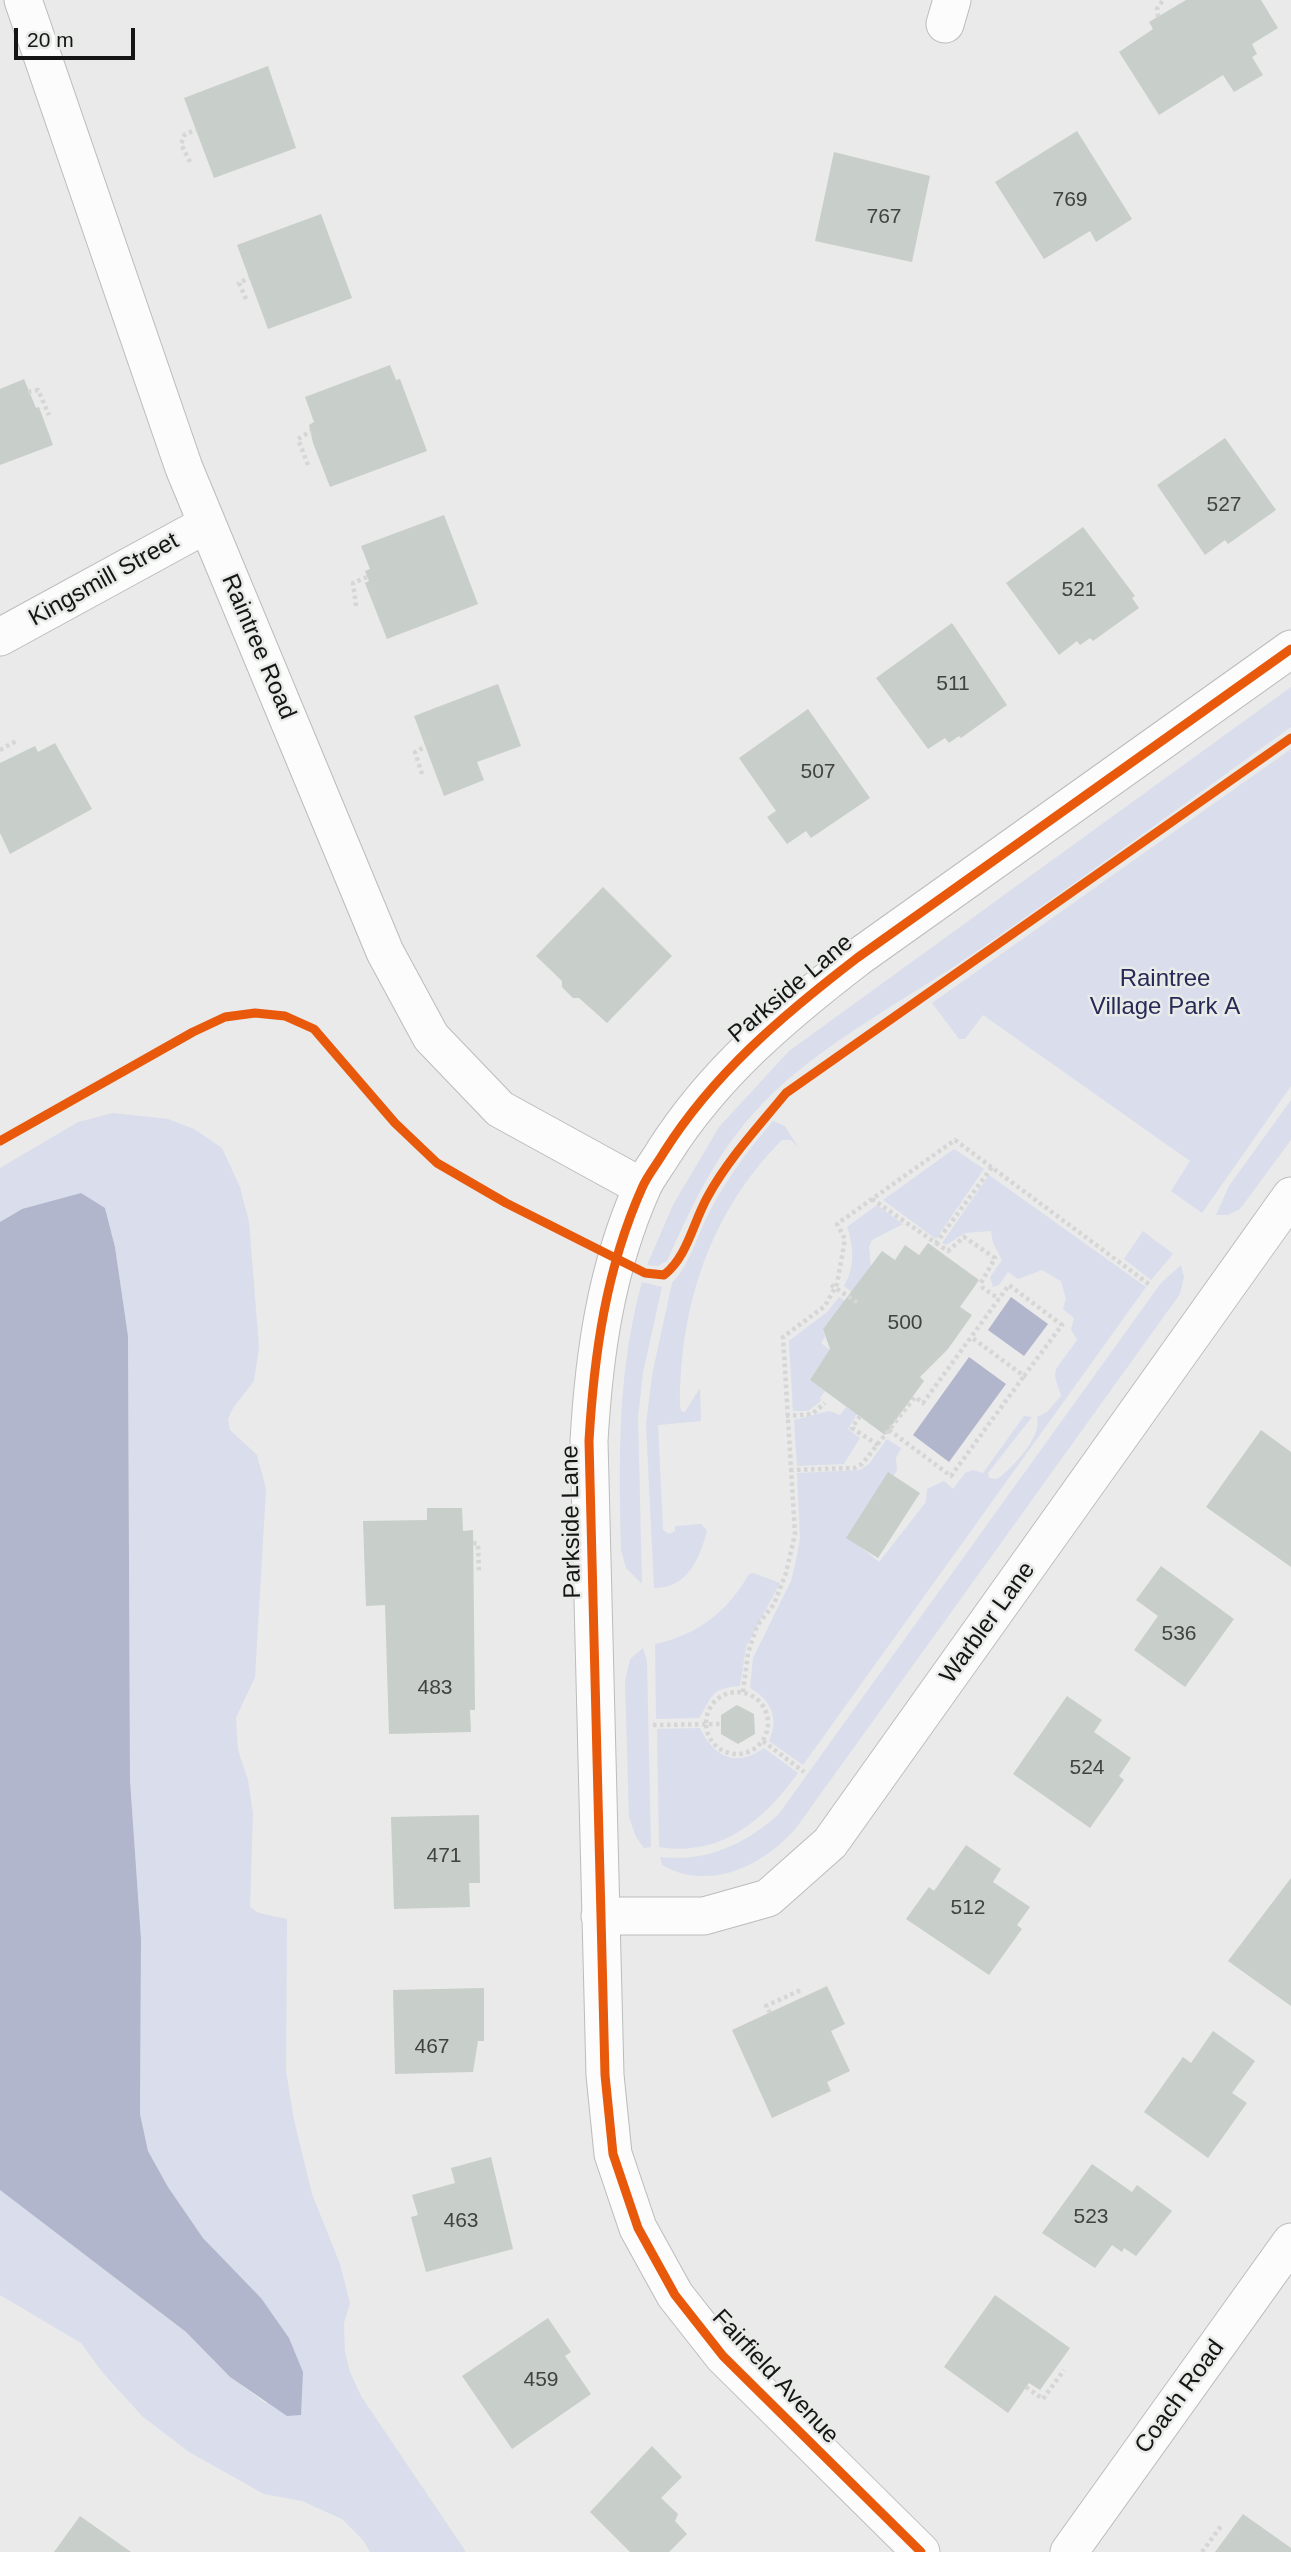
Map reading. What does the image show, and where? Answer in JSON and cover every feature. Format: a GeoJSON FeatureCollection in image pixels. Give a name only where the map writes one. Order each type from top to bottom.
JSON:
{"type":"FeatureCollection","features":[{"type":"Feature","properties":{"kind":"street","name":"Raintree Road"},"geometry":{"type":"LineString","coordinates":[[23,0],[184,468],[385,951],[431,1037],[500,1109],[642,1187]]}},
{"type":"Feature","properties":{"kind":"street","name":"Kingsmill Street"},"geometry":{"type":"LineString","coordinates":[[0,637],[207,524]]}},
{"type":"Feature","properties":{"kind":"street","name":"Parkside Lane"},"geometry":{"type":"LineString","coordinates":[[600,1916],[589,1441],[593,1365],[611,1278],[642,1187],[681,1125],[732,1063],[791,1008],[1291,649]]}},
{"type":"Feature","properties":{"kind":"street","name":"Warbler Lane"},"geometry":{"type":"LineString","coordinates":[[600,1916],[704,1916],[768,1898],[830,1843],[1291,1196]]}},
{"type":"Feature","properties":{"kind":"street","name":"Fairfield Avenue"},"geometry":{"type":"LineString","coordinates":[[600,1916],[605,2075],[613,2154],[638,2228],[675,2295],[723,2356],[920,2552]]}},
{"type":"Feature","properties":{"kind":"street","name":"Coach Road"},"geometry":{"type":"LineString","coordinates":[[1069,2552],[1291,2242]]}},
{"type":"Feature","properties":{"kind":"path"},"geometry":{"type":"LineString","coordinates":[[1158,17],[1157,9],[1163,0]]}},
{"type":"Feature","properties":{"kind":"path"},"geometry":{"type":"LineString","coordinates":[[190,162],[181,144],[185,134],[196,130]]}},
{"type":"Feature","properties":{"kind":"path"},"geometry":{"type":"LineString","coordinates":[[246,299],[239,284],[249,278]]}},
{"type":"Feature","properties":{"kind":"path"},"geometry":{"type":"LineString","coordinates":[[29,392],[38,390],[50,415]]}},
{"type":"Feature","properties":{"kind":"path"},"geometry":{"type":"LineString","coordinates":[[308,465],[298,439],[311,431]]}},
{"type":"Feature","properties":{"kind":"path"},"geometry":{"type":"LineString","coordinates":[[356,606],[353,583],[367,577]]}},
{"type":"Feature","properties":{"kind":"path"},"geometry":{"type":"LineString","coordinates":[[0,750],[19,740]]}},
{"type":"Feature","properties":{"kind":"path"},"geometry":{"type":"LineString","coordinates":[[422,774],[415,752],[425,747]]}},
{"type":"Feature","properties":{"kind":"path"},"geometry":{"type":"LineString","coordinates":[[743,1692],[748,1653],[757,1626],[774,1604],[786,1573],[795,1534],[783,1337],[825,1306],[845,1239],[837,1224],[955,1140],[1150,1285]]}},
{"type":"Feature","properties":{"kind":"path"},"geometry":{"type":"LineString","coordinates":[[936,1243],[992,1167]]}},
{"type":"Feature","properties":{"kind":"path"},"geometry":{"type":"LineString","coordinates":[[872,1199],[948,1251],[964,1237],[995,1258],[981,1283],[983,1288],[999,1299]]}},
{"type":"Feature","properties":{"kind":"path"},"geometry":{"type":"LineString","coordinates":[[790,1470],[854,1468],[868,1460],[878,1445],[889,1430],[914,1396],[923,1403],[1009,1285],[1062,1325],[951,1476],[889,1430]]}},
{"type":"Feature","properties":{"kind":"path"},"geometry":{"type":"LineString","coordinates":[[833,1286],[858,1303]]}},
{"type":"Feature","properties":{"kind":"path"},"geometry":{"type":"LineString","coordinates":[[971,1337],[1024,1376]]}},
{"type":"Feature","properties":{"kind":"path"},"geometry":{"type":"LineString","coordinates":[[786,1416],[812,1414],[825,1402]]}},
{"type":"Feature","properties":{"kind":"path"},"geometry":{"type":"LineString","coordinates":[[860,1416],[852,1428],[878,1445]]}},
{"type":"Feature","properties":{"kind":"path"},"geometry":{"type":"LineString","coordinates":[[473,1543],[478,1544],[479,1573]]}},
{"type":"Feature","properties":{"kind":"path"},"geometry":{"type":"LineString","coordinates":[[729,1692],[743,1692],[764,1705],[769,1717],[763,1741],[751,1752],[736,1754],[720,1750],[709,1739],[705,1724],[708,1710],[716,1698],[729,1692]]}},
{"type":"Feature","properties":{"kind":"path"},"geometry":{"type":"LineString","coordinates":[[653,1725],[721,1724]]}},
{"type":"Feature","properties":{"kind":"path"},"geometry":{"type":"LineString","coordinates":[[763,1741],[804,1772]]}},
{"type":"Feature","properties":{"kind":"path"},"geometry":{"type":"LineString","coordinates":[[770,2013],[766,2006],[803,1989]]}},
{"type":"Feature","properties":{"kind":"path"},"geometry":{"type":"LineString","coordinates":[[1026,2387],[1043,2399],[1064,2370]]}},
{"type":"Feature","properties":{"kind":"path"},"geometry":{"type":"LineString","coordinates":[[1202,2552],[1221,2526]]}},
{"type":"Feature","properties":{"kind":"green space"},"geometry":{"type":"Polygon","coordinates":[[[1291,687],[1291,727],[1052,899],[863,1024],[786,1081],[747,1121],[720,1158],[697,1197],[667,1261],[658,1266],[647,1265],[673,1205],[719,1127],[789,1051],[1291,687]]]}},
{"type":"Feature","properties":{"kind":"green space","name":"Raintree Village Park A"},"geometry":{"type":"Polygon","coordinates":[[[1291,749],[1291,1086],[1202,1213],[1171,1191],[1190,1161],[983,1015],[965,1039],[959,1039],[932,1003],[1291,749]]]}},
{"type":"Feature","properties":{"kind":"green space"},"geometry":{"type":"Polygon","coordinates":[[[1291,1100],[1291,1140],[1240,1209],[1228,1215],[1216,1215],[1229,1186],[1291,1100]]]}},
{"type":"Feature","properties":{"kind":"green space"},"geometry":{"type":"Polygon","coordinates":[[[113,1113],[168,1119],[194,1129],[222,1148],[240,1187],[249,1222],[259,1347],[254,1381],[228,1419],[230,1430],[257,1455],[266,1489],[255,1677],[236,1718],[238,1750],[248,1780],[253,1814],[250,1907],[259,1913],[287,1919],[286,2071],[294,2120],[312,2194],[340,2264],[350,2303],[344,2323],[345,2352],[350,2372],[361,2396],[466,2552],[370,2552],[363,2540],[342,2519],[302,2501],[264,2494],[189,2452],[142,2416],[103,2373],[81,2343],[0,2295],[0,2190],[186,2332],[230,2377],[267,2404],[261,2298],[203,2238],[168,2187],[148,2151],[140,2114],[141,1939],[130,1780],[128,1336],[115,1247],[105,1208],[22,1209],[0,1222],[0,1168],[78,1122],[113,1113]]]}},
{"type":"Feature","properties":{"kind":"green space"},"geometry":{"type":"Polygon","coordinates":[[[773,1121],[785,1126],[799,1149],[791,1140],[782,1140],[757,1168],[718,1229],[693,1296],[681,1368],[680,1405],[681,1411],[685,1412],[700,1388],[701,1421],[658,1425],[663,1530],[669,1534],[675,1531],[675,1526],[701,1524],[707,1531],[696,1561],[684,1577],[666,1587],[654,1588],[646,1424],[652,1375],[672,1283],[689,1258],[705,1220],[724,1187],[773,1121]]]}},
{"type":"Feature","properties":{"kind":"green space"},"geometry":{"type":"Polygon","coordinates":[[[954,1149],[984,1169],[936,1239],[883,1200],[954,1149]]]}},
{"type":"Feature","properties":{"kind":"green space"},"geometry":{"type":"Polygon","coordinates":[[[989,1175],[1146,1287],[803,1765],[769,1741],[773,1725],[771,1710],[763,1698],[750,1688],[753,1658],[791,1581],[796,1561],[800,1538],[797,1473],[860,1470],[869,1464],[887,1439],[901,1448],[896,1458],[897,1470],[857,1544],[879,1562],[926,1502],[927,1489],[944,1481],[953,1489],[965,1473],[973,1470],[983,1473],[1024,1416],[1032,1417],[988,1473],[989,1478],[997,1479],[1011,1467],[1031,1442],[1036,1433],[1037,1417],[1047,1412],[1061,1396],[1055,1377],[1056,1369],[1077,1340],[1071,1329],[1074,1318],[1063,1309],[1066,1299],[1061,1281],[1042,1270],[1018,1279],[1008,1272],[999,1285],[993,1287],[990,1277],[1002,1260],[993,1243],[991,1231],[965,1233],[946,1245],[942,1243],[989,1175]]]}},
{"type":"Feature","properties":{"kind":"green space"},"geometry":{"type":"Polygon","coordinates":[[[877,1205],[903,1224],[872,1240],[869,1247],[871,1267],[861,1299],[844,1286],[852,1257],[847,1227],[877,1205]]]}},
{"type":"Feature","properties":{"kind":"green space"},"geometry":{"type":"Polygon","coordinates":[[[1143,1231],[1173,1254],[1151,1280],[1124,1259],[1143,1231]]]}},
{"type":"Feature","properties":{"kind":"green space"},"geometry":{"type":"Polygon","coordinates":[[[1181,1265],[1184,1277],[1180,1294],[796,1828],[768,1854],[734,1871],[698,1876],[680,1873],[662,1865],[660,1857],[694,1857],[738,1843],[778,1815],[1161,1283],[1181,1265]]]}},
{"type":"Feature","properties":{"kind":"green space"},"geometry":{"type":"Polygon","coordinates":[[[642,1282],[662,1287],[643,1373],[638,1417],[642,1584],[626,1568],[621,1550],[620,1481],[624,1382],[642,1282]]]}},
{"type":"Feature","properties":{"kind":"green space"},"geometry":{"type":"Polygon","coordinates":[[[839,1297],[855,1307],[831,1318],[823,1329],[825,1337],[821,1343],[831,1351],[810,1380],[825,1391],[820,1398],[822,1400],[808,1411],[793,1411],[789,1341],[827,1312],[839,1297]]]}},
{"type":"Feature","properties":{"kind":"green space"},"geometry":{"type":"Polygon","coordinates":[[[846,1407],[857,1414],[848,1429],[860,1438],[844,1464],[797,1466],[794,1420],[829,1411],[840,1415],[846,1407]]]}},
{"type":"Feature","properties":{"kind":"green space"},"geometry":{"type":"Polygon","coordinates":[[[749,1574],[780,1583],[746,1647],[740,1686],[717,1691],[699,1718],[656,1719],[655,1644],[685,1634],[710,1620],[732,1599],[749,1574]]]}},
{"type":"Feature","properties":{"kind":"green space"},"geometry":{"type":"Polygon","coordinates":[[[643,1648],[647,1662],[651,1847],[644,1848],[636,1837],[629,1817],[625,1682],[630,1659],[643,1648]]]}},
{"type":"Feature","properties":{"kind":"green space"},"geometry":{"type":"Polygon","coordinates":[[[700,1728],[712,1746],[727,1756],[744,1757],[764,1748],[798,1773],[771,1806],[739,1831],[703,1846],[682,1849],[659,1847],[657,1729],[700,1728]]]}},
{"type":"Feature","properties":{"kind":"water"},"geometry":{"type":"Polygon","coordinates":[[[81,1193],[105,1208],[115,1247],[128,1336],[130,1780],[141,1939],[140,2114],[148,2151],[168,2187],[203,2238],[261,2298],[289,2338],[303,2372],[301,2415],[287,2416],[230,2377],[186,2332],[0,2190],[0,1222],[22,1209],[81,1193]]]}},
{"type":"Feature","properties":{"kind":"water"},"geometry":{"type":"Polygon","coordinates":[[[1011,1297],[1048,1324],[1024,1356],[988,1330],[1011,1297]]]}},
{"type":"Feature","properties":{"kind":"water"},"geometry":{"type":"Polygon","coordinates":[[[969,1357],[1006,1384],[949,1462],[913,1435],[969,1357]]]}},
{"type":"Feature","properties":{"kind":"building"},"geometry":{"type":"Polygon","coordinates":[[[1186,0],[1261,0],[1278,28],[1252,44],[1257,54],[1252,57],[1263,75],[1234,92],[1223,75],[1159,115],[1119,52],[1153,29],[1149,22],[1186,0]]]}},
{"type":"Feature","properties":{"kind":"building"},"geometry":{"type":"Polygon","coordinates":[[[268,66],[296,148],[214,178],[184,98],[268,66]]]}},
{"type":"Feature","properties":{"kind":"building"},"geometry":{"type":"Polygon","coordinates":[[[1077,131],[1132,219],[1096,242],[1090,231],[1044,259],[995,182],[1077,131]]]}},
{"type":"Feature","properties":{"kind":"building"},"geometry":{"type":"Polygon","coordinates":[[[834,152],[930,176],[912,262],[815,241],[834,152]]]}},
{"type":"Feature","properties":{"kind":"building"},"geometry":{"type":"Polygon","coordinates":[[[321,214],[352,298],[268,329],[237,245],[321,214]]]}},
{"type":"Feature","properties":{"kind":"building"},"geometry":{"type":"Polygon","coordinates":[[[390,365],[396,380],[400,379],[427,451],[330,487],[313,443],[309,425],[314,422],[305,397],[390,365]]]}},
{"type":"Feature","properties":{"kind":"building"},"geometry":{"type":"Polygon","coordinates":[[[24,379],[36,408],[39,407],[53,445],[0,465],[0,389],[24,379]]]}},
{"type":"Feature","properties":{"kind":"building"},"geometry":{"type":"Polygon","coordinates":[[[1225,438],[1276,510],[1228,544],[1225,540],[1205,555],[1157,485],[1225,438]]]}},
{"type":"Feature","properties":{"kind":"building"},"geometry":{"type":"Polygon","coordinates":[[[444,515],[478,604],[387,639],[365,583],[369,581],[365,571],[370,569],[361,546],[444,515]]]}},
{"type":"Feature","properties":{"kind":"building"},"geometry":{"type":"Polygon","coordinates":[[[1083,527],[1135,596],[1132,598],[1139,608],[1093,641],[1090,638],[1080,645],[1077,641],[1059,655],[1006,583],[1083,527]]]}},
{"type":"Feature","properties":{"kind":"building"},"geometry":{"type":"Polygon","coordinates":[[[952,623],[1007,705],[961,738],[959,736],[949,743],[945,738],[928,749],[876,678],[952,623]]]}},
{"type":"Feature","properties":{"kind":"building"},"geometry":{"type":"Polygon","coordinates":[[[498,684],[521,746],[477,762],[484,780],[444,796],[414,716],[498,684]]]}},
{"type":"Feature","properties":{"kind":"building"},"geometry":{"type":"Polygon","coordinates":[[[808,709],[870,798],[811,838],[806,831],[787,844],[767,817],[776,811],[739,758],[808,709]]]}},
{"type":"Feature","properties":{"kind":"building"},"geometry":{"type":"Polygon","coordinates":[[[55,743],[92,809],[10,854],[0,833],[0,763],[35,746],[38,752],[55,743]]]}},
{"type":"Feature","properties":{"kind":"building"},"geometry":{"type":"Polygon","coordinates":[[[603,887],[672,956],[607,1023],[579,998],[573,998],[562,987],[562,981],[536,956],[603,887]]]}},
{"type":"Feature","properties":{"kind":"building"},"geometry":{"type":"Polygon","coordinates":[[[928,1243],[979,1280],[960,1307],[972,1315],[948,1349],[920,1377],[924,1381],[885,1435],[810,1380],[830,1349],[823,1329],[882,1251],[895,1260],[905,1245],[919,1255],[928,1243]]]}},
{"type":"Feature","properties":{"kind":"building"},"geometry":{"type":"Polygon","coordinates":[[[1261,1430],[1291,1452],[1291,1567],[1206,1507],[1261,1430]]]}},
{"type":"Feature","properties":{"kind":"building"},"geometry":{"type":"Polygon","coordinates":[[[888,1472],[920,1493],[878,1558],[846,1538],[888,1472]]]}},
{"type":"Feature","properties":{"kind":"building"},"geometry":{"type":"Polygon","coordinates":[[[427,1508],[462,1508],[463,1531],[473,1530],[475,1710],[470,1710],[471,1732],[389,1734],[385,1605],[366,1606],[363,1521],[427,1520],[427,1508]]]}},
{"type":"Feature","properties":{"kind":"building"},"geometry":{"type":"Polygon","coordinates":[[[1161,1566],[1234,1619],[1185,1687],[1134,1650],[1158,1616],[1136,1600],[1161,1566]]]}},
{"type":"Feature","properties":{"kind":"building"},"geometry":{"type":"Polygon","coordinates":[[[1067,1696],[1102,1720],[1094,1732],[1131,1758],[1119,1776],[1124,1780],[1090,1828],[1013,1774],[1067,1696]]]}},
{"type":"Feature","properties":{"kind":"building"},"geometry":{"type":"Polygon","coordinates":[[[737,1705],[754,1714],[755,1734],[738,1744],[721,1734],[721,1715],[737,1705]]]}},
{"type":"Feature","properties":{"kind":"building"},"geometry":{"type":"Polygon","coordinates":[[[479,1815],[480,1883],[469,1883],[470,1907],[394,1909],[391,1817],[479,1815]]]}},
{"type":"Feature","properties":{"kind":"building"},"geometry":{"type":"Polygon","coordinates":[[[966,1845],[1001,1869],[993,1882],[1030,1907],[1017,1925],[1022,1929],[989,1975],[906,1919],[929,1887],[934,1891],[966,1845]]]}},
{"type":"Feature","properties":{"kind":"building"},"geometry":{"type":"Polygon","coordinates":[[[1291,1878],[1291,2006],[1228,1961],[1291,1878]]]}},
{"type":"Feature","properties":{"kind":"building"},"geometry":{"type":"Polygon","coordinates":[[[827,1986],[845,2024],[831,2031],[850,2071],[827,2082],[831,2091],[772,2118],[732,2030],[827,1986]]]}},
{"type":"Feature","properties":{"kind":"building"},"geometry":{"type":"Polygon","coordinates":[[[484,1988],[484,2041],[478,2041],[473,2072],[395,2074],[393,1990],[484,1988]]]}},
{"type":"Feature","properties":{"kind":"building"},"geometry":{"type":"Polygon","coordinates":[[[1213,2031],[1255,2061],[1232,2093],[1247,2103],[1208,2158],[1144,2112],[1183,2057],[1191,2063],[1213,2031]]]}},
{"type":"Feature","properties":{"kind":"building"},"geometry":{"type":"Polygon","coordinates":[[[491,2157],[513,2249],[426,2272],[411,2217],[418,2215],[412,2195],[455,2183],[451,2168],[491,2157]]]}},
{"type":"Feature","properties":{"kind":"building"},"geometry":{"type":"Polygon","coordinates":[[[1092,2164],[1132,2192],[1137,2185],[1172,2211],[1136,2256],[1124,2248],[1122,2252],[1112,2245],[1095,2268],[1042,2233],[1092,2164]]]}},
{"type":"Feature","properties":{"kind":"building"},"geometry":{"type":"Polygon","coordinates":[[[995,2295],[1070,2348],[1040,2390],[1029,2383],[1008,2413],[944,2367],[995,2295]]]}},
{"type":"Feature","properties":{"kind":"building"},"geometry":{"type":"Polygon","coordinates":[[[548,2318],[571,2352],[565,2356],[591,2394],[512,2449],[462,2376],[548,2318]]]}},
{"type":"Feature","properties":{"kind":"building"},"geometry":{"type":"Polygon","coordinates":[[[652,2446],[682,2477],[661,2498],[678,2514],[675,2521],[687,2534],[669,2552],[630,2552],[590,2512],[652,2446]]]}},
{"type":"Feature","properties":{"kind":"building"},"geometry":{"type":"Polygon","coordinates":[[[1243,2514],[1291,2548],[1291,2552],[1215,2552],[1243,2514]]]}},
{"type":"Feature","properties":{"kind":"building"},"geometry":{"type":"Polygon","coordinates":[[[80,2516],[131,2552],[54,2552],[80,2516]]]}},
{"type":"Feature","properties":{"kind":"cycle path"},"geometry":{"type":"LineString","coordinates":[[921,2552],[723,2356],[675,2295],[638,2228],[613,2154],[605,2075],[589,1441],[594,1376],[604,1312],[619,1249],[647,1179],[705,1096],[752,1047],[803,1001],[857,958],[1291,649]]}},
{"type":"Feature","properties":{"kind":"cycle path"},"geometry":{"type":"LineString","coordinates":[[0,1141],[193,1032],[225,1017],[255,1013],[285,1016],[314,1029],[395,1123],[437,1163],[506,1203],[645,1273],[664,1275],[685,1249],[716,1182],[744,1143],[786,1093],[1291,738]]}}]}
